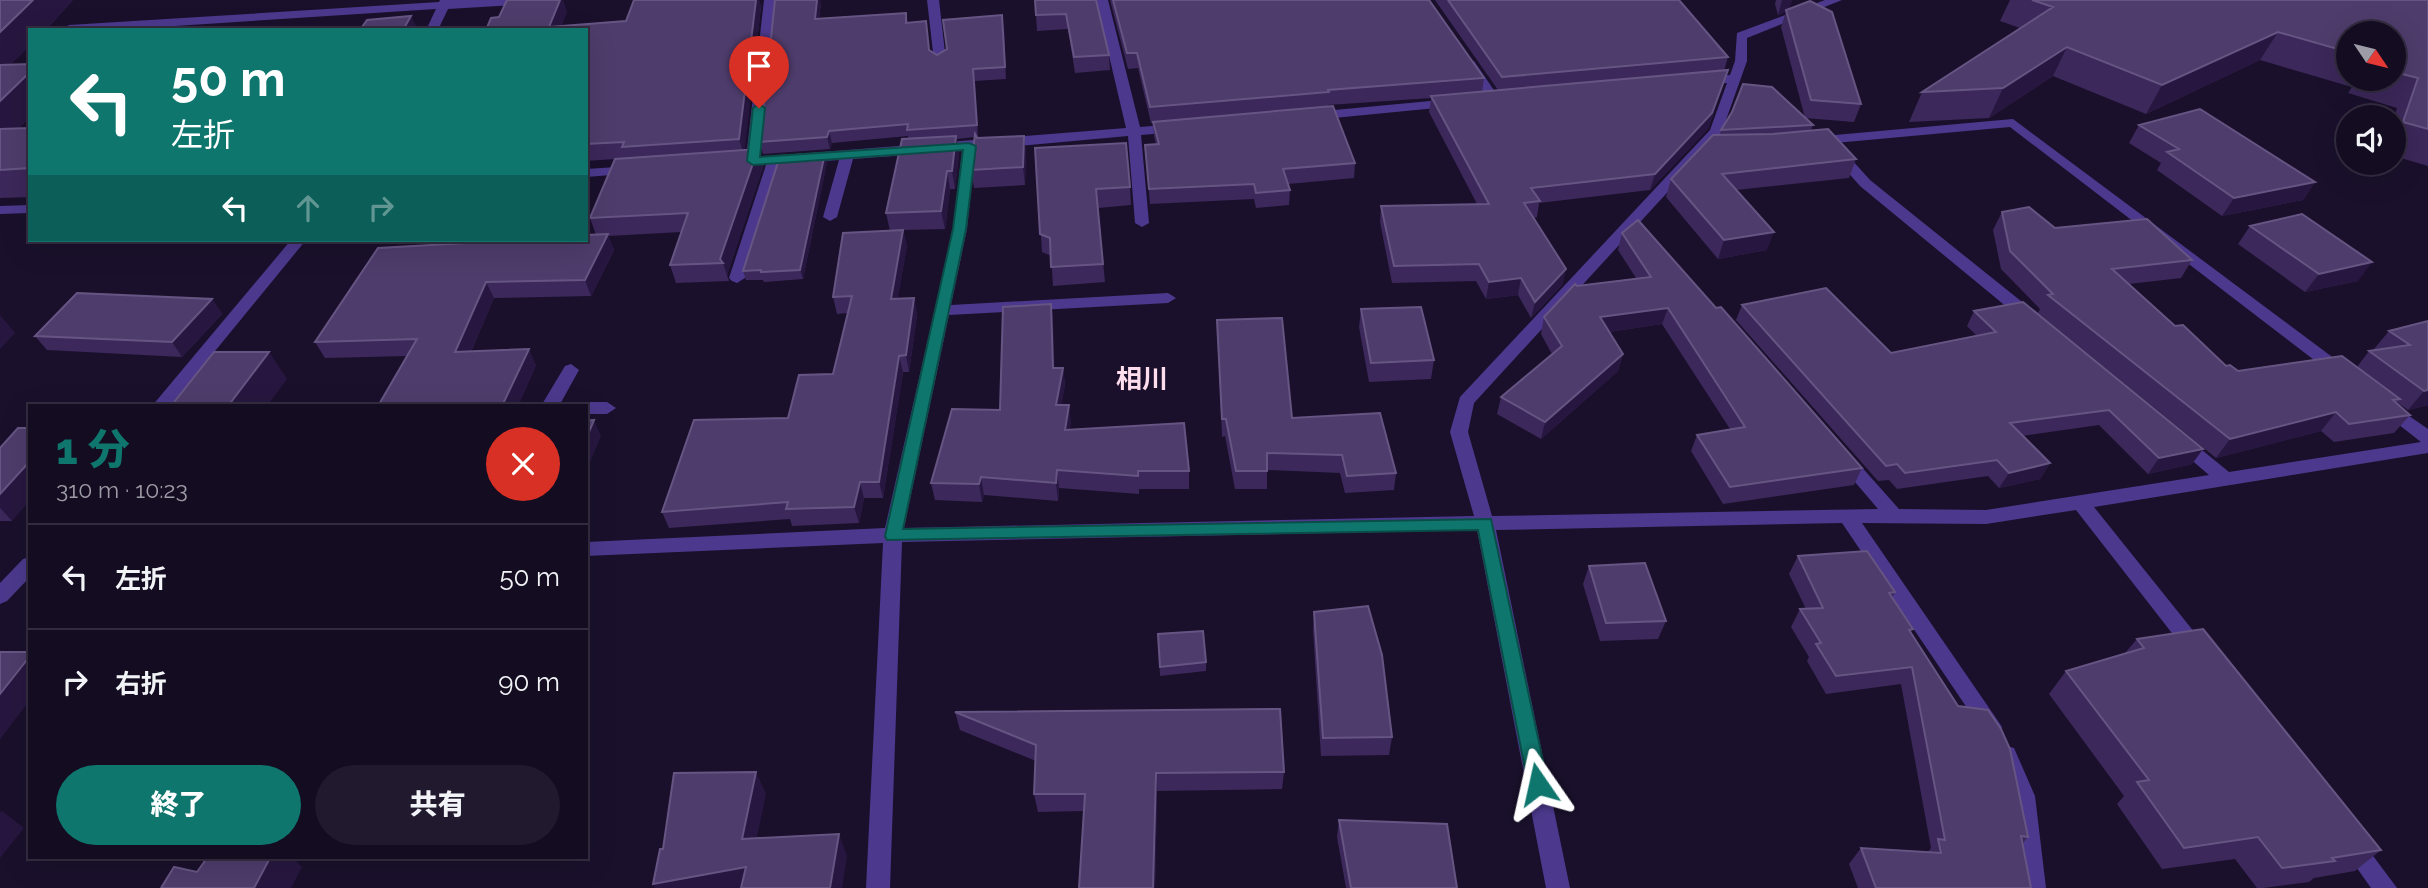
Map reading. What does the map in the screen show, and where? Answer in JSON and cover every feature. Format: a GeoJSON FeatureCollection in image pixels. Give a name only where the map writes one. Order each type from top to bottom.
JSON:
{"type":"FeatureCollection","features":[{"type":"Feature","properties":{"kind":"street"},"geometry":{"type":"LineString","coordinates":[[82,28],[444,3],[530,0]]}},
{"type":"Feature","properties":{"kind":"street"},"geometry":{"type":"LineString","coordinates":[[753,161],[770,0]]}},
{"type":"Feature","properties":{"kind":"street"},"geometry":{"type":"LineString","coordinates":[[933,0],[940,61]]}},
{"type":"Feature","properties":{"kind":"street"},"geometry":{"type":"LineString","coordinates":[[1102,0],[1134,132],[1142,223]]}},
{"type":"Feature","properties":{"kind":"street"},"geometry":{"type":"LineString","coordinates":[[1559,888],[1485,523],[1459,432],[1466,401],[1640,224],[1716,131],[1741,61],[1741,36],[1836,0]]}},
{"type":"Feature","properties":{"kind":"street"},"geometry":{"type":"LineString","coordinates":[[433,28],[444,3]]}},
{"type":"Feature","properties":{"kind":"street"},"geometry":{"type":"LineString","coordinates":[[1300,117],[1487,100],[1464,55]]}},
{"type":"Feature","properties":{"kind":"street"},"geometry":{"type":"LineString","coordinates":[[1695,81],[1735,78]]}},
{"type":"Feature","properties":{"kind":"street"},"geometry":{"type":"LineString","coordinates":[[1802,142],[2013,123],[2351,380]]}},
{"type":"Feature","properties":{"kind":"street"},"geometry":{"type":"LineString","coordinates":[[725,163],[1190,127]]}},
{"type":"Feature","properties":{"kind":"street"},"geometry":{"type":"LineString","coordinates":[[1825,139],[1865,183],[2043,328]]}},
{"type":"Feature","properties":{"kind":"street"},"geometry":{"type":"LineString","coordinates":[[878,888],[893,536],[960,229],[969,146]]}},
{"type":"Feature","properties":{"kind":"street"},"geometry":{"type":"LineString","coordinates":[[1702,146],[1728,146]]}},
{"type":"Feature","properties":{"kind":"street"},"geometry":{"type":"LineString","coordinates":[[830,216],[848,155]]}},
{"type":"Feature","properties":{"kind":"street"},"geometry":{"type":"LineString","coordinates":[[737,278],[775,160]]}},
{"type":"Feature","properties":{"kind":"street"},"geometry":{"type":"LineString","coordinates":[[588,173],[642,169]]}},
{"type":"Feature","properties":{"kind":"street"},"geometry":{"type":"LineString","coordinates":[[0,211],[28,209]]}},
{"type":"Feature","properties":{"kind":"street"},"geometry":{"type":"LineString","coordinates":[[163,404],[297,242]]}},
{"type":"Feature","properties":{"kind":"street"},"geometry":{"type":"LineString","coordinates":[[942,310],[1168,298]]}},
{"type":"Feature","properties":{"kind":"street"},"geometry":{"type":"LineString","coordinates":[[551,404],[571,370]]}},
{"type":"Feature","properties":{"kind":"street"},"geometry":{"type":"LineString","coordinates":[[2373,396],[2428,438]]}},
{"type":"Feature","properties":{"kind":"street"},"geometry":{"type":"LineString","coordinates":[[588,408],[607,408]]}},
{"type":"Feature","properties":{"kind":"street"},"geometry":{"type":"LineString","coordinates":[[2172,434],[2226,479]]}},
{"type":"Feature","properties":{"kind":"street"},"geometry":{"type":"LineString","coordinates":[[1832,444],[1894,516]]}},
{"type":"Feature","properties":{"kind":"street"},"geometry":{"type":"LineString","coordinates":[[588,549],[893,536],[1847,516],[1986,517],[2428,447]]}},
{"type":"Feature","properties":{"kind":"street"},"geometry":{"type":"LineString","coordinates":[[2080,502],[2207,663]]}},
{"type":"Feature","properties":{"kind":"street"},"geometry":{"type":"LineString","coordinates":[[1847,516],[1998,739],[2024,796],[2034,888]]}},
{"type":"Feature","properties":{"kind":"street"},"geometry":{"type":"LineString","coordinates":[[0,575],[27,571]]}},
{"type":"Feature","properties":{"kind":"street"},"geometry":{"type":"LineString","coordinates":[[0,596],[27,571]]}},
{"type":"Feature","properties":{"kind":"street"},"geometry":{"type":"LineString","coordinates":[[2334,824],[2385,888]]}},
{"type":"Feature","properties":{"kind":"building"},"geometry":{"type":"Polygon","coordinates":[[[0,0],[33,0],[0,32],[0,0]]]}},
{"type":"Feature","properties":{"kind":"building"},"geometry":{"type":"Polygon","coordinates":[[[507,0],[560,0],[549,27],[626,21],[634,0],[756,0],[739,139],[622,147],[624,142],[588,144],[588,28],[487,28],[491,18],[499,17],[507,0]]]}},
{"type":"Feature","properties":{"kind":"building"},"geometry":{"type":"Polygon","coordinates":[[[775,0],[817,0],[815,19],[906,13],[906,23],[926,21],[929,50],[937,55],[947,49],[943,20],[1002,15],[1005,67],[973,69],[977,125],[907,130],[908,124],[829,131],[827,137],[760,142],[775,0]]]}},
{"type":"Feature","properties":{"kind":"building"},"geometry":{"type":"Polygon","coordinates":[[[1035,0],[1096,0],[1109,55],[1074,57],[1066,14],[1036,15],[1035,0]]]}},
{"type":"Feature","properties":{"kind":"building"},"geometry":{"type":"Polygon","coordinates":[[[1113,0],[1429,0],[1484,78],[1150,107],[1137,53],[1127,53],[1113,0]]]}},
{"type":"Feature","properties":{"kind":"building"},"geometry":{"type":"Polygon","coordinates":[[[1448,0],[1679,0],[1728,57],[1502,77],[1448,0]]]}},
{"type":"Feature","properties":{"kind":"building"},"geometry":{"type":"Polygon","coordinates":[[[2032,0],[2428,0],[2428,129],[2406,123],[2406,113],[2418,78],[2406,75],[2406,21],[2336,21],[2336,49],[2278,32],[2162,85],[2067,47],[2003,88],[1922,92],[2053,7],[2032,0]]]}},
{"type":"Feature","properties":{"kind":"building"},"geometry":{"type":"Polygon","coordinates":[[[1810,1],[1832,12],[1861,104],[1811,100],[1786,10],[1810,1]]]}},
{"type":"Feature","properties":{"kind":"building"},"geometry":{"type":"Polygon","coordinates":[[[411,16],[404,28],[361,28],[367,20],[411,16]]]}},
{"type":"Feature","properties":{"kind":"building"},"geometry":{"type":"Polygon","coordinates":[[[28,64],[28,74],[0,101],[0,65],[28,64]]]}},
{"type":"Feature","properties":{"kind":"building"},"geometry":{"type":"Polygon","coordinates":[[[1728,70],[1712,113],[1655,174],[1531,188],[1540,201],[1524,203],[1566,269],[1535,302],[1521,278],[1489,282],[1479,264],[1394,266],[1381,206],[1489,204],[1431,96],[1728,70]]]}},
{"type":"Feature","properties":{"kind":"building"},"geometry":{"type":"Polygon","coordinates":[[[1743,84],[1772,87],[1813,125],[1721,130],[1732,112],[1743,84]]]}},
{"type":"Feature","properties":{"kind":"building"},"geometry":{"type":"Polygon","coordinates":[[[1333,106],[1355,163],[1283,169],[1290,190],[1256,193],[1254,184],[1149,189],[1145,145],[1159,144],[1153,122],[1333,106]]]}},
{"type":"Feature","properties":{"kind":"building"},"geometry":{"type":"Polygon","coordinates":[[[2200,109],[2315,182],[2234,198],[2167,152],[2179,149],[2139,125],[2200,109]]]}},
{"type":"Feature","properties":{"kind":"building"},"geometry":{"type":"Polygon","coordinates":[[[28,128],[28,168],[0,170],[0,129],[28,128]]]}},
{"type":"Feature","properties":{"kind":"building"},"geometry":{"type":"Polygon","coordinates":[[[1828,129],[1856,159],[1722,174],[1774,232],[1724,240],[1671,179],[1713,135],[1773,134],[1828,129]]]}},
{"type":"Feature","properties":{"kind":"building"},"geometry":{"type":"Polygon","coordinates":[[[975,134],[977,138],[1024,136],[1023,167],[971,170],[975,134]]]}},
{"type":"Feature","properties":{"kind":"building"},"geometry":{"type":"Polygon","coordinates":[[[956,136],[952,171],[947,171],[941,211],[886,213],[902,139],[956,136]]]}},
{"type":"Feature","properties":{"kind":"building"},"geometry":{"type":"Polygon","coordinates":[[[1126,143],[1130,187],[1096,189],[1103,264],[1051,267],[1050,238],[1040,234],[1035,148],[1126,143]]]}},
{"type":"Feature","properties":{"kind":"building"},"geometry":{"type":"Polygon","coordinates":[[[758,149],[720,259],[723,263],[670,265],[688,213],[590,218],[615,159],[758,149]]]}},
{"type":"Feature","properties":{"kind":"building"},"geometry":{"type":"Polygon","coordinates":[[[825,153],[800,270],[743,271],[780,156],[825,153]]]}},
{"type":"Feature","properties":{"kind":"building"},"geometry":{"type":"Polygon","coordinates":[[[2029,207],[2055,228],[2147,219],[2192,260],[2112,269],[2175,326],[2183,325],[2226,366],[2230,365],[2238,371],[2342,356],[2400,399],[2393,400],[2410,415],[2349,424],[2336,412],[2230,439],[2048,295],[2053,294],[2010,251],[2002,212],[2029,207]]]}},
{"type":"Feature","properties":{"kind":"building"},"geometry":{"type":"Polygon","coordinates":[[[2302,214],[2372,262],[2319,274],[2250,226],[2302,214]]]}},
{"type":"Feature","properties":{"kind":"building"},"geometry":{"type":"Polygon","coordinates":[[[1638,220],[1716,308],[1721,307],[1862,468],[1730,487],[1697,435],[1745,427],[1668,308],[1600,317],[1623,354],[1545,422],[1501,397],[1562,346],[1544,317],[1575,284],[1577,286],[1651,277],[1622,233],[1638,220]]]}},
{"type":"Feature","properties":{"kind":"building"},"geometry":{"type":"Polygon","coordinates":[[[903,230],[891,299],[914,298],[906,355],[899,356],[879,482],[860,482],[854,507],[786,509],[788,502],[662,512],[694,420],[788,418],[799,375],[833,374],[852,296],[833,297],[843,233],[903,230]]]}},
{"type":"Feature","properties":{"kind":"building"},"geometry":{"type":"Polygon","coordinates":[[[608,234],[585,280],[486,282],[455,352],[529,349],[503,404],[379,404],[417,339],[315,342],[378,248],[468,242],[588,242],[588,235],[608,234]]]}},
{"type":"Feature","properties":{"kind":"building"},"geometry":{"type":"Polygon","coordinates":[[[1826,288],[1891,353],[1996,332],[1974,311],[2023,302],[2203,449],[2159,458],[2109,410],[2010,423],[2050,463],[2009,473],[1997,460],[1905,473],[1897,464],[1886,466],[1742,305],[1826,288]]]}},
{"type":"Feature","properties":{"kind":"building"},"geometry":{"type":"Polygon","coordinates":[[[77,293],[212,299],[172,342],[35,336],[77,293]]]}},
{"type":"Feature","properties":{"kind":"building"},"geometry":{"type":"Polygon","coordinates":[[[1051,304],[1053,368],[1063,368],[1056,405],[1069,405],[1065,430],[1184,423],[1189,471],[1138,471],[1138,476],[1057,470],[1056,483],[981,477],[979,484],[931,483],[952,409],[1000,410],[1003,307],[1051,304]]]}},
{"type":"Feature","properties":{"kind":"building"},"geometry":{"type":"Polygon","coordinates":[[[1421,307],[1434,360],[1371,363],[1361,309],[1421,307]]]}},
{"type":"Feature","properties":{"kind":"building"},"geometry":{"type":"Polygon","coordinates":[[[1282,318],[1292,418],[1380,413],[1396,473],[1347,476],[1342,455],[1267,453],[1267,471],[1236,471],[1226,419],[1222,419],[1217,320],[1282,318]]]}},
{"type":"Feature","properties":{"kind":"building"},"geometry":{"type":"Polygon","coordinates":[[[2428,321],[2428,390],[2424,391],[2369,351],[2410,345],[2389,331],[2428,321]]]}},
{"type":"Feature","properties":{"kind":"building"},"geometry":{"type":"Polygon","coordinates":[[[214,352],[269,352],[230,404],[173,404],[214,352]]]}},
{"type":"Feature","properties":{"kind":"building"},"geometry":{"type":"Polygon","coordinates":[[[594,420],[588,434],[588,421],[594,420]]]}},
{"type":"Feature","properties":{"kind":"building"},"geometry":{"type":"Polygon","coordinates":[[[18,428],[28,428],[28,463],[0,494],[0,448],[18,428]]]}},
{"type":"Feature","properties":{"kind":"building"},"geometry":{"type":"Polygon","coordinates":[[[1867,551],[1895,592],[1889,593],[1913,629],[1909,630],[1958,706],[1988,710],[2001,729],[2010,749],[2028,837],[2021,836],[2031,888],[1876,888],[1861,848],[1941,853],[1938,839],[1945,840],[1912,667],[1836,676],[1816,644],[1821,643],[1800,609],[1823,608],[1798,556],[1867,551]]]}},
{"type":"Feature","properties":{"kind":"building"},"geometry":{"type":"Polygon","coordinates":[[[1645,563],[1666,621],[1606,623],[1589,566],[1645,563]]]}},
{"type":"Feature","properties":{"kind":"building"},"geometry":{"type":"Polygon","coordinates":[[[1368,606],[1382,655],[1392,737],[1323,738],[1314,612],[1368,606]]]}},
{"type":"Feature","properties":{"kind":"building"},"geometry":{"type":"Polygon","coordinates":[[[2203,629],[2381,850],[2332,858],[2335,861],[2282,868],[2258,837],[2184,848],[2137,782],[2149,780],[2066,671],[2144,648],[2137,639],[2203,629]]]}},
{"type":"Feature","properties":{"kind":"building"},"geometry":{"type":"Polygon","coordinates":[[[1203,631],[1206,662],[1160,667],[1158,634],[1203,631]]]}},
{"type":"Feature","properties":{"kind":"building"},"geometry":{"type":"Polygon","coordinates":[[[0,652],[28,652],[28,659],[0,694],[0,652]]]}},
{"type":"Feature","properties":{"kind":"building"},"geometry":{"type":"Polygon","coordinates":[[[1280,709],[1284,772],[1156,773],[1153,888],[1079,888],[1085,794],[1034,794],[1036,745],[955,712],[1280,709]]]}},
{"type":"Feature","properties":{"kind":"building"},"geometry":{"type":"Polygon","coordinates":[[[756,772],[742,839],[839,834],[830,888],[741,888],[746,867],[653,884],[660,849],[663,849],[674,773],[756,772]]]}},
{"type":"Feature","properties":{"kind":"building"},"geometry":{"type":"Polygon","coordinates":[[[1339,820],[1447,824],[1457,888],[1351,888],[1339,820]]]}},
{"type":"Feature","properties":{"kind":"building"},"geometry":{"type":"Polygon","coordinates":[[[206,859],[269,859],[254,888],[161,888],[174,867],[197,872],[206,859]]]}},
{"type":"Feature","properties":{"kind":"district","name":"相川"},"geometry":{"type":"Point","coordinates":[1142,379]}},
{"type":"Feature","properties":{"kind":"route"},"geometry":{"type":"LineString","coordinates":[[759,108],[753,161],[969,146],[960,229],[893,536],[1485,523],[1538,784]]}}]}
